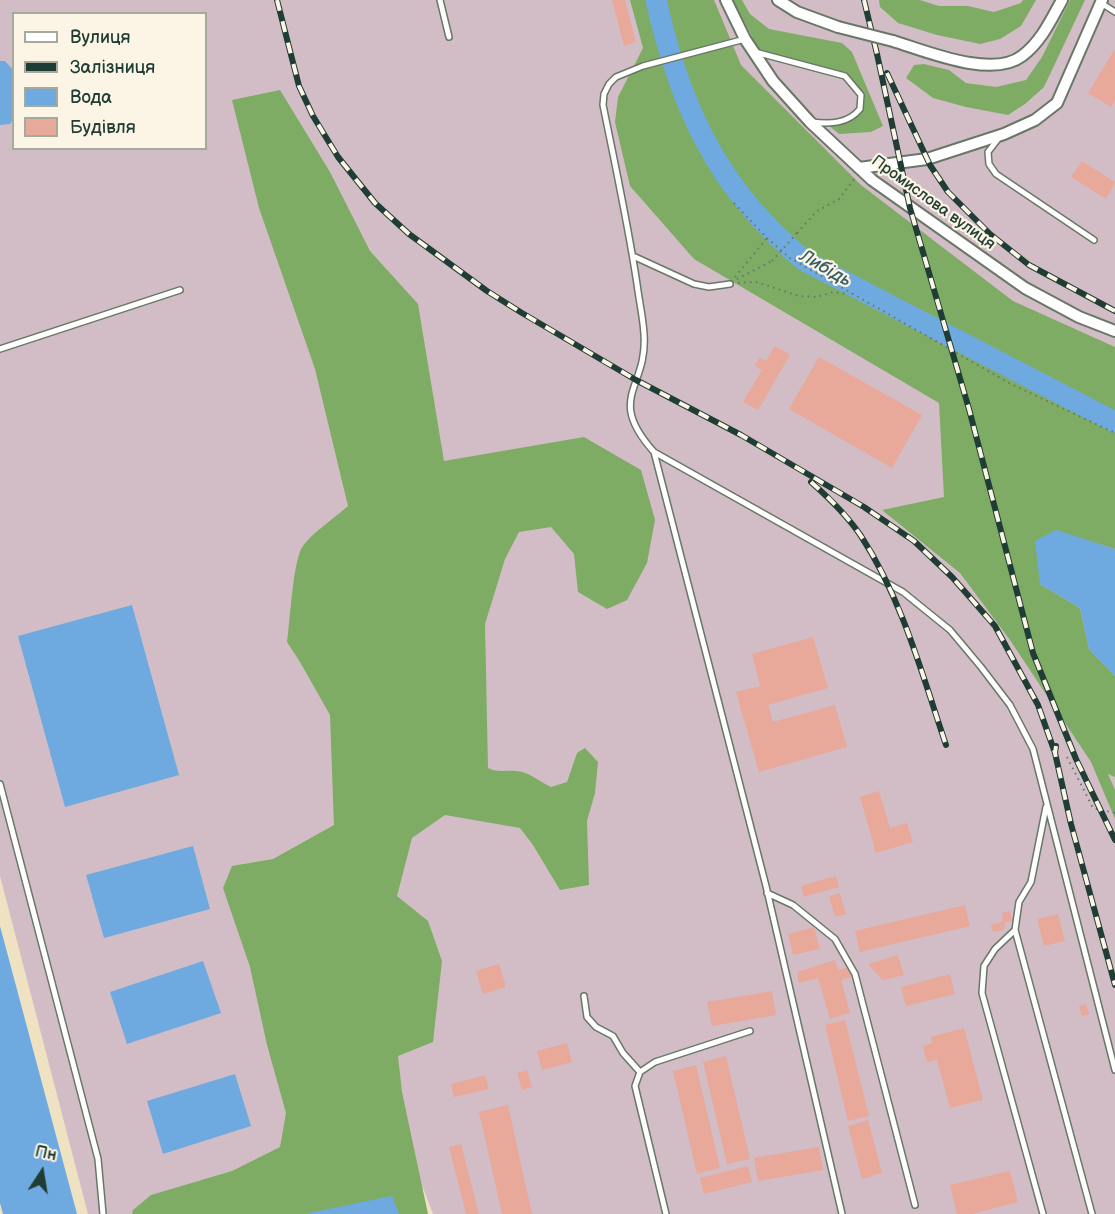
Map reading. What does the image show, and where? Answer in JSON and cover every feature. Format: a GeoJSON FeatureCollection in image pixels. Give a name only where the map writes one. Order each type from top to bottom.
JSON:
{"type":"FeatureCollection","features":[{"type":"Feature","properties":{"kind":"street","name":"Промислова вулиця"},"geometry":{"type":"LineString","coordinates":[[726,0],[746,39],[772,81],[810,122],[860,169],[910,208],[954,236],[1025,288],[1079,317],[1115,331]]}},
{"type":"Feature","properties":{"kind":"street"},"geometry":{"type":"LineString","coordinates":[[778,0],[798,12],[838,27],[981,65],[1012,62],[1022,57],[1041,37],[1062,0]]}},
{"type":"Feature","properties":{"kind":"street"},"geometry":{"type":"LineString","coordinates":[[860,169],[927,159],[1004,134],[1035,120],[1057,103],[1101,1]]}},
{"type":"Feature","properties":{"kind":"lane"},"geometry":{"type":"LineString","coordinates":[[440,0],[449,37]]}},
{"type":"Feature","properties":{"kind":"lane"},"geometry":{"type":"LineString","coordinates":[[1101,1],[1115,12]]}},
{"type":"Feature","properties":{"kind":"lane"},"geometry":{"type":"LineString","coordinates":[[746,39],[643,66],[616,76],[604,94],[603,105],[633,256],[645,335],[642,361],[630,402],[630,417],[640,436],[654,452],[903,592],[950,630],[1010,705],[1033,749],[1115,1070]]}},
{"type":"Feature","properties":{"kind":"lane"},"geometry":{"type":"LineString","coordinates":[[754,52],[845,76],[861,95],[860,109],[848,120],[826,124],[810,122]]}},
{"type":"Feature","properties":{"kind":"lane"},"geometry":{"type":"LineString","coordinates":[[1004,134],[988,152],[989,164],[996,174],[1094,240]]}},
{"type":"Feature","properties":{"kind":"lane"},"geometry":{"type":"LineString","coordinates":[[633,256],[694,284],[709,287],[730,284]]}},
{"type":"Feature","properties":{"kind":"lane"},"geometry":{"type":"LineString","coordinates":[[0,349],[180,290]]}},
{"type":"Feature","properties":{"kind":"lane"},"geometry":{"type":"LineString","coordinates":[[654,452],[767,893],[842,1214]]}},
{"type":"Feature","properties":{"kind":"lane"},"geometry":{"type":"LineString","coordinates":[[0,784],[98,1160],[103,1214]]}},
{"type":"Feature","properties":{"kind":"lane"},"geometry":{"type":"LineString","coordinates":[[1046,806],[1031,882],[1019,902],[1015,930],[1092,1214]]}},
{"type":"Feature","properties":{"kind":"lane"},"geometry":{"type":"LineString","coordinates":[[767,893],[793,905],[835,939],[855,974],[915,1205]]}},
{"type":"Feature","properties":{"kind":"lane"},"geometry":{"type":"LineString","coordinates":[[1015,930],[995,948],[984,966],[982,993],[1043,1214]]}},
{"type":"Feature","properties":{"kind":"lane"},"geometry":{"type":"LineString","coordinates":[[584,996],[587,1017],[596,1027],[613,1036],[623,1053],[640,1072]]}},
{"type":"Feature","properties":{"kind":"lane"},"geometry":{"type":"LineString","coordinates":[[666,1214],[635,1086],[640,1072],[655,1062],[750,1031]]}},
{"type":"Feature","properties":{"kind":"path"},"geometry":{"type":"LineString","coordinates":[[730,284],[772,261],[817,212],[839,199],[860,169]]}},
{"type":"Feature","properties":{"kind":"path"},"geometry":{"type":"LineString","coordinates":[[734,203],[767,238],[790,258],[1011,384],[1115,433]]}},
{"type":"Feature","properties":{"kind":"path"},"geometry":{"type":"LineString","coordinates":[[730,284],[767,238]]}},
{"type":"Feature","properties":{"kind":"path"},"geometry":{"type":"LineString","coordinates":[[730,284],[756,282],[799,296],[816,297],[832,292],[851,294]]}},
{"type":"Feature","properties":{"kind":"path"},"geometry":{"type":"LineString","coordinates":[[1067,757],[1093,808],[1115,813]]}},
{"type":"Feature","properties":{"kind":"shaded area"},"geometry":{"type":"Polygon","coordinates":[[[0,0],[1115,0],[1115,1214],[433,1214],[414,1164],[197,1214],[88,1214],[0,876],[0,0]]]}},
{"type":"Feature","properties":{"kind":"green space"},"geometry":{"type":"Polygon","coordinates":[[[630,0],[714,0],[741,65],[861,185],[1013,301],[1115,347],[1115,549],[1056,531],[1040,584],[1080,608],[1089,649],[1115,676],[1115,777],[1108,774],[1115,790],[1115,819],[1091,762],[1010,640],[960,573],[882,510],[944,497],[939,403],[694,259],[630,186],[615,122],[618,97],[643,48],[630,0]]]}},
{"type":"Feature","properties":{"kind":"green space"},"geometry":{"type":"Polygon","coordinates":[[[733,0],[742,0],[750,14],[769,29],[842,43],[852,52],[883,126],[871,132],[839,134],[827,124],[848,120],[860,109],[861,95],[845,76],[765,55],[757,46],[733,0]]]}},
{"type":"Feature","properties":{"kind":"green space"},"geometry":{"type":"Polygon","coordinates":[[[879,0],[920,0],[939,6],[968,6],[994,12],[1021,3],[1023,0],[1036,0],[1021,26],[1000,39],[980,44],[937,35],[898,23],[880,7],[879,0]]]}},
{"type":"Feature","properties":{"kind":"green space"},"geometry":{"type":"Polygon","coordinates":[[[1070,0],[1085,0],[1044,87],[1008,115],[933,98],[906,78],[914,65],[924,64],[949,70],[966,83],[996,87],[1026,80],[1042,57],[1070,0]]]}},
{"type":"Feature","properties":{"kind":"green space"},"geometry":{"type":"Polygon","coordinates":[[[280,90],[330,172],[370,251],[418,304],[444,461],[584,437],[641,470],[655,520],[647,563],[627,600],[607,609],[578,592],[574,554],[551,527],[519,532],[505,559],[485,624],[488,768],[525,773],[551,787],[567,782],[577,753],[585,748],[598,762],[595,793],[587,821],[589,885],[560,890],[520,828],[445,815],[412,838],[397,896],[428,921],[442,961],[433,1042],[398,1056],[402,1092],[428,1214],[132,1214],[133,1210],[151,1195],[232,1171],[280,1147],[286,1113],[267,1045],[250,967],[223,888],[232,866],[273,859],[334,825],[330,715],[287,642],[294,577],[303,546],[348,506],[315,369],[259,208],[232,100],[280,90]]]}},
{"type":"Feature","properties":{"kind":"water"},"geometry":{"type":"Polygon","coordinates":[[[0,61],[5,61],[12,69],[12,121],[10,124],[0,125],[0,61]]]}},
{"type":"Feature","properties":{"kind":"water"},"geometry":{"type":"Polygon","coordinates":[[[1056,530],[1115,549],[1115,676],[1089,649],[1080,608],[1040,584],[1035,541],[1056,530]]]}},
{"type":"Feature","properties":{"kind":"water"},"geometry":{"type":"Polygon","coordinates":[[[132,605],[179,775],[65,807],[18,636],[132,605]]]}},
{"type":"Feature","properties":{"kind":"water"},"geometry":{"type":"Polygon","coordinates":[[[193,846],[210,909],[104,938],[86,875],[193,846]]]}},
{"type":"Feature","properties":{"kind":"water"},"geometry":{"type":"Polygon","coordinates":[[[0,926],[77,1214],[3,1214],[0,1203],[0,926]]]}},
{"type":"Feature","properties":{"kind":"water"},"geometry":{"type":"Polygon","coordinates":[[[203,961],[221,1013],[127,1044],[110,992],[203,961]]]}},
{"type":"Feature","properties":{"kind":"water"},"geometry":{"type":"Polygon","coordinates":[[[235,1074],[251,1126],[163,1154],[147,1101],[235,1074]]]}},
{"type":"Feature","properties":{"kind":"water"},"geometry":{"type":"Polygon","coordinates":[[[392,1196],[399,1214],[304,1214],[392,1196]]]}},
{"type":"Feature","properties":{"kind":"building"},"geometry":{"type":"Polygon","coordinates":[[[612,0],[625,0],[636,42],[624,46],[612,0]]]}},
{"type":"Feature","properties":{"kind":"building"},"geometry":{"type":"Polygon","coordinates":[[[1115,49],[1115,100],[1111,107],[1088,93],[1115,49]]]}},
{"type":"Feature","properties":{"kind":"building"},"geometry":{"type":"Polygon","coordinates":[[[1082,161],[1115,182],[1106,199],[1071,177],[1082,161]]]}},
{"type":"Feature","properties":{"kind":"building"},"geometry":{"type":"Polygon","coordinates":[[[775,346],[790,355],[758,410],[743,402],[762,370],[755,366],[760,357],[766,361],[775,346]]]}},
{"type":"Feature","properties":{"kind":"building"},"geometry":{"type":"Polygon","coordinates":[[[819,357],[922,415],[892,468],[789,409],[819,357]]]}},
{"type":"Feature","properties":{"kind":"building"},"geometry":{"type":"Polygon","coordinates":[[[813,637],[828,688],[768,705],[773,722],[835,705],[847,747],[759,772],[736,692],[760,686],[752,654],[813,637]]]}},
{"type":"Feature","properties":{"kind":"building"},"geometry":{"type":"Polygon","coordinates":[[[879,791],[890,828],[907,823],[913,842],[876,853],[860,797],[879,791]]]}},
{"type":"Feature","properties":{"kind":"building"},"geometry":{"type":"Polygon","coordinates":[[[836,876],[839,887],[804,897],[801,886],[836,876]]]}},
{"type":"Feature","properties":{"kind":"building"},"geometry":{"type":"Polygon","coordinates":[[[840,893],[846,914],[835,917],[829,896],[840,893]]]}},
{"type":"Feature","properties":{"kind":"building"},"geometry":{"type":"Polygon","coordinates":[[[965,905],[970,926],[860,952],[855,931],[965,905]]]}},
{"type":"Feature","properties":{"kind":"building"},"geometry":{"type":"Polygon","coordinates":[[[1010,911],[1012,921],[1004,923],[1003,930],[993,932],[991,925],[1001,922],[1002,913],[1010,911]]]}},
{"type":"Feature","properties":{"kind":"building"},"geometry":{"type":"Polygon","coordinates":[[[1058,914],[1065,941],[1044,946],[1037,919],[1058,914]]]}},
{"type":"Feature","properties":{"kind":"building"},"geometry":{"type":"Polygon","coordinates":[[[814,927],[820,949],[793,955],[788,934],[814,927]]]}},
{"type":"Feature","properties":{"kind":"building"},"geometry":{"type":"Polygon","coordinates":[[[898,955],[904,975],[883,980],[868,964],[898,955]]]}},
{"type":"Feature","properties":{"kind":"building"},"geometry":{"type":"Polygon","coordinates":[[[835,960],[838,970],[849,967],[851,977],[841,980],[850,1013],[830,1019],[818,978],[799,983],[797,972],[835,960]]]}},
{"type":"Feature","properties":{"kind":"building"},"geometry":{"type":"Polygon","coordinates":[[[499,964],[506,987],[483,994],[476,971],[499,964]]]}},
{"type":"Feature","properties":{"kind":"building"},"geometry":{"type":"Polygon","coordinates":[[[950,974],[955,994],[906,1006],[901,987],[950,974]]]}},
{"type":"Feature","properties":{"kind":"building"},"geometry":{"type":"Polygon","coordinates":[[[772,991],[776,1015],[712,1026],[707,1002],[772,991]]]}},
{"type":"Feature","properties":{"kind":"building"},"geometry":{"type":"Polygon","coordinates":[[[1086,1004],[1089,1014],[1082,1016],[1079,1006],[1086,1004]]]}},
{"type":"Feature","properties":{"kind":"building"},"geometry":{"type":"Polygon","coordinates":[[[845,1020],[869,1116],[848,1121],[825,1025],[845,1020]]]}},
{"type":"Feature","properties":{"kind":"building"},"geometry":{"type":"Polygon","coordinates":[[[964,1028],[983,1100],[950,1108],[937,1060],[927,1062],[923,1046],[932,1043],[931,1037],[964,1028]]]}},
{"type":"Feature","properties":{"kind":"building"},"geometry":{"type":"Polygon","coordinates":[[[567,1043],[572,1062],[542,1070],[537,1051],[567,1043]]]}},
{"type":"Feature","properties":{"kind":"building"},"geometry":{"type":"Polygon","coordinates":[[[726,1056],[750,1159],[727,1164],[703,1062],[726,1056]]]}},
{"type":"Feature","properties":{"kind":"building"},"geometry":{"type":"Polygon","coordinates":[[[696,1065],[720,1168],[697,1174],[673,1071],[696,1065]]]}},
{"type":"Feature","properties":{"kind":"building"},"geometry":{"type":"Polygon","coordinates":[[[527,1070],[532,1087],[522,1090],[517,1073],[527,1070]]]}},
{"type":"Feature","properties":{"kind":"building"},"geometry":{"type":"Polygon","coordinates":[[[485,1075],[489,1089],[454,1097],[451,1084],[485,1075]]]}},
{"type":"Feature","properties":{"kind":"building"},"geometry":{"type":"Polygon","coordinates":[[[508,1105],[532,1214],[502,1214],[479,1112],[508,1105]]]}},
{"type":"Feature","properties":{"kind":"building"},"geometry":{"type":"Polygon","coordinates":[[[868,1120],[882,1173],[862,1179],[848,1126],[868,1120]]]}},
{"type":"Feature","properties":{"kind":"building"},"geometry":{"type":"Polygon","coordinates":[[[461,1144],[479,1214],[466,1214],[449,1147],[461,1144]]]}},
{"type":"Feature","properties":{"kind":"building"},"geometry":{"type":"Polygon","coordinates":[[[819,1147],[823,1170],[758,1181],[754,1158],[819,1147]]]}},
{"type":"Feature","properties":{"kind":"building"},"geometry":{"type":"Polygon","coordinates":[[[748,1166],[752,1182],[704,1194],[700,1178],[748,1166]]]}},
{"type":"Feature","properties":{"kind":"building"},"geometry":{"type":"Polygon","coordinates":[[[1010,1171],[1018,1202],[972,1214],[957,1214],[950,1185],[1010,1171]]]}},
{"type":"Feature","properties":{"kind":"waterway","name":"Либідь"},"geometry":{"type":"LineString","coordinates":[[656,0],[677,76],[707,144],[726,176],[775,234],[805,261],[1115,422]]}},
{"type":"Feature","properties":{"kind":"railway"},"geometry":{"type":"LineString","coordinates":[[277,0],[299,86],[313,116],[338,157],[375,203],[409,234],[487,291],[522,313],[636,380],[741,435],[864,507],[914,541],[952,577],[995,626],[1038,705],[1055,753]]}},
{"type":"Feature","properties":{"kind":"railway"},"geometry":{"type":"LineString","coordinates":[[864,0],[910,208],[969,409],[1033,653],[1076,759],[1115,840]]}},
{"type":"Feature","properties":{"kind":"railway"},"geometry":{"type":"LineString","coordinates":[[887,73],[930,165],[948,192],[990,234],[1029,265],[1115,311]]}},
{"type":"Feature","properties":{"kind":"railway"},"geometry":{"type":"LineString","coordinates":[[811,482],[850,521],[861,536],[888,585],[910,637],[946,745]]}},
{"type":"Feature","properties":{"kind":"railway"},"geometry":{"type":"LineString","coordinates":[[1056,746],[1055,753],[1071,824],[1115,985]]}}]}
